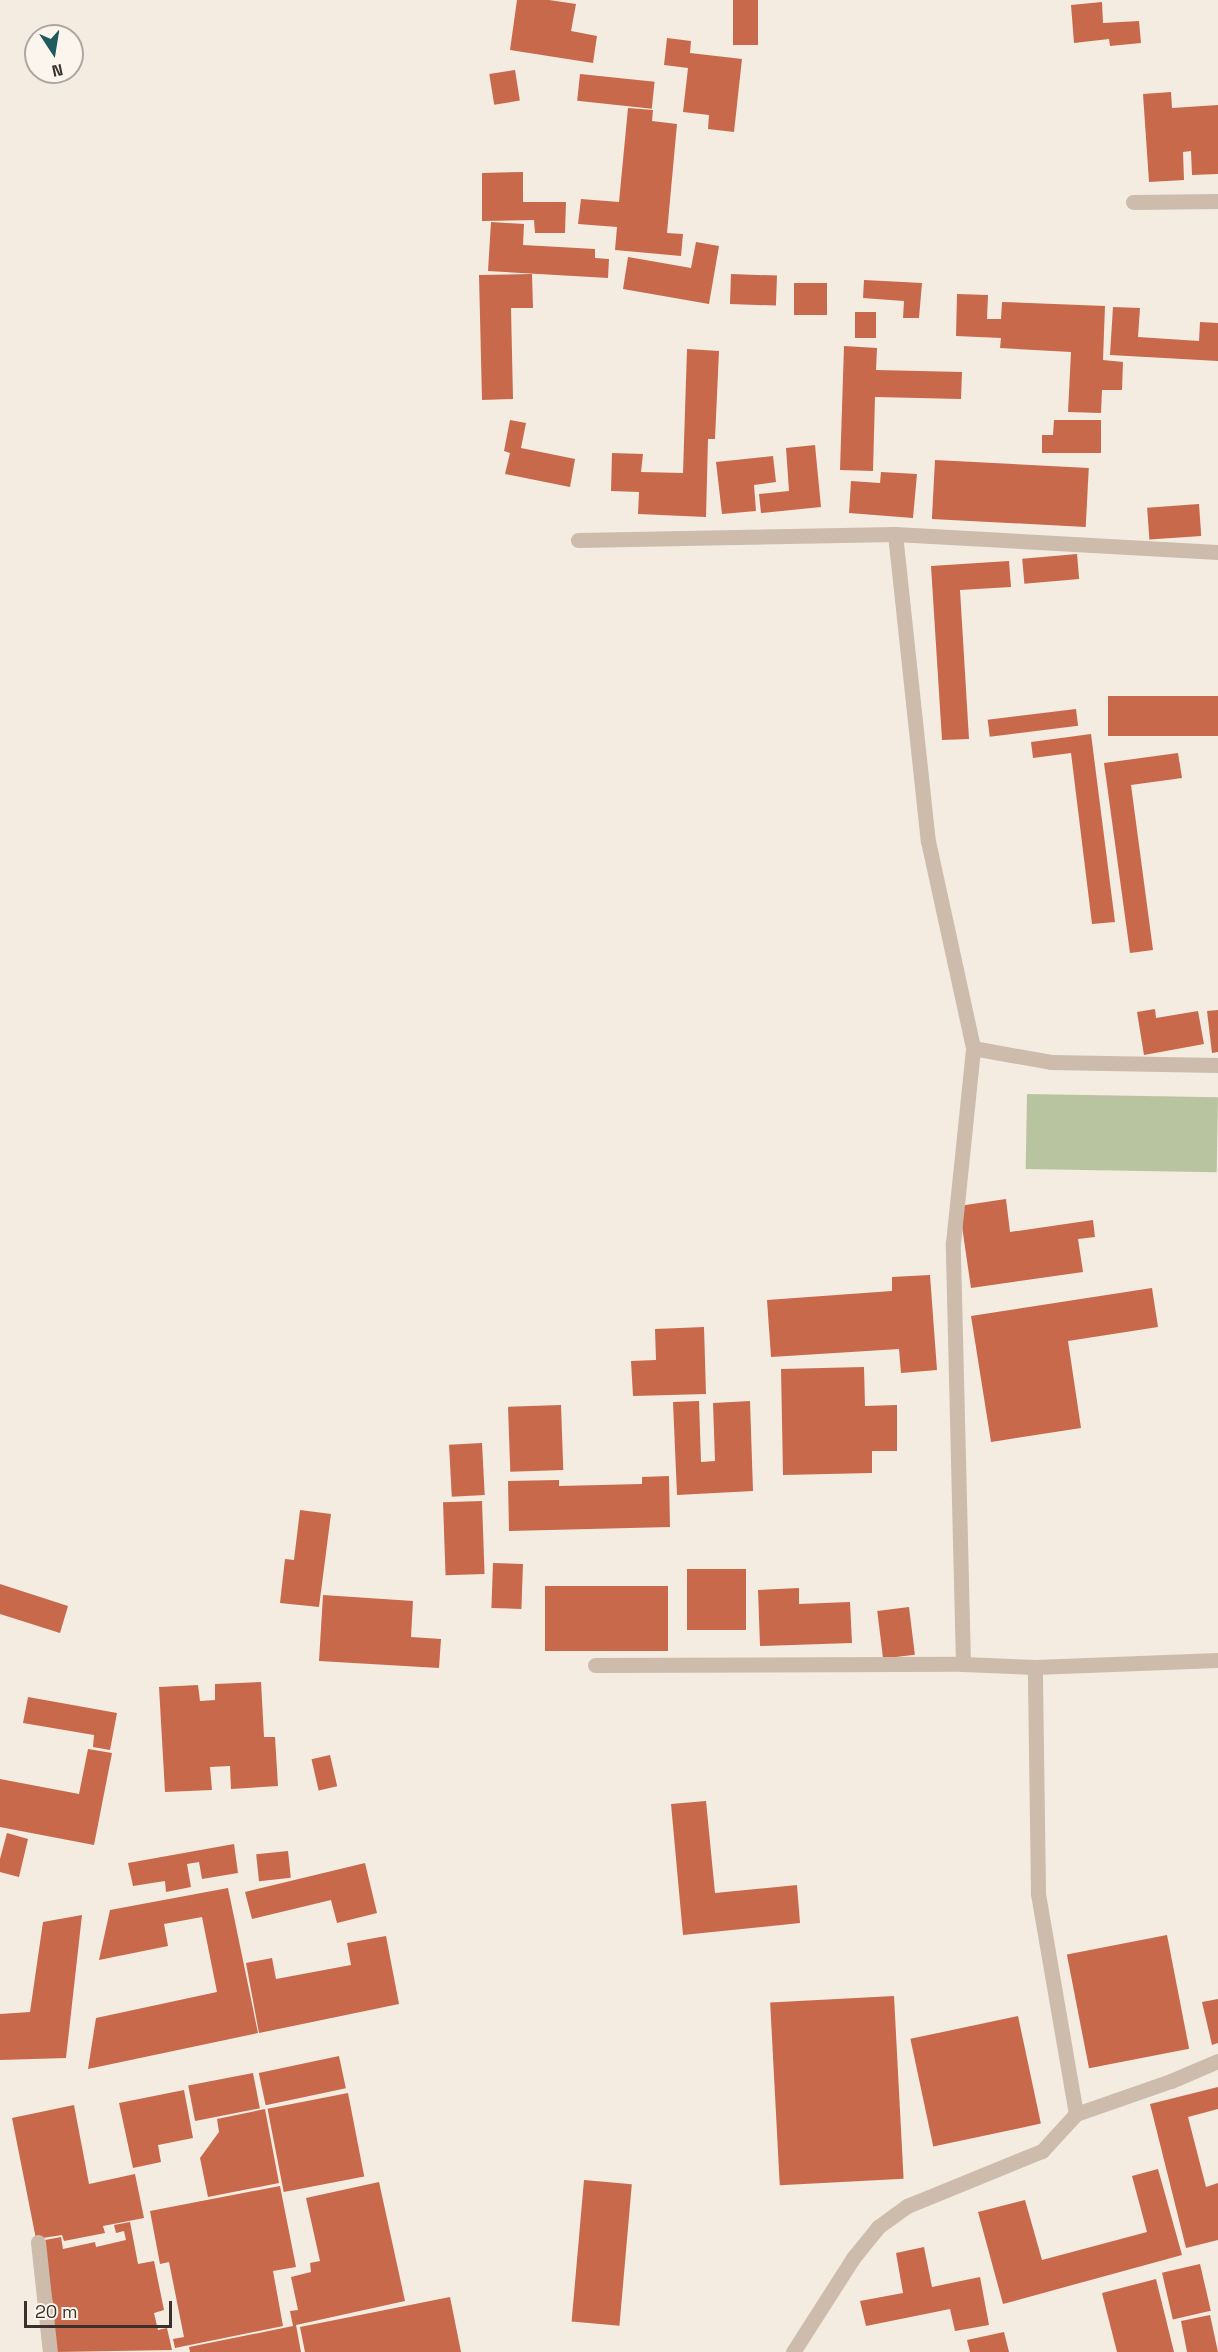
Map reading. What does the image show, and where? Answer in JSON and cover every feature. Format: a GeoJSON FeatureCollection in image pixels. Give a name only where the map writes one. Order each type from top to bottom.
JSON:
{"type":"FeatureCollection","features":[{"type":"Feature","properties":{"kind":"street"},"geometry":{"type":"LineString","coordinates":[[1133,202],[1218,201]]}},
{"type":"Feature","properties":{"kind":"street"},"geometry":{"type":"LineString","coordinates":[[578,540],[895,534],[1218,552]]}},
{"type":"Feature","properties":{"kind":"street"},"geometry":{"type":"LineString","coordinates":[[895,534],[928,841],[974,1048],[953,1243],[963,1664]]}},
{"type":"Feature","properties":{"kind":"street"},"geometry":{"type":"LineString","coordinates":[[974,1048],[1051,1062],[1218,1065]]}},
{"type":"Feature","properties":{"kind":"street"},"geometry":{"type":"LineString","coordinates":[[595,1665],[963,1664],[1035,1667],[1218,1660]]}},
{"type":"Feature","properties":{"kind":"street"},"geometry":{"type":"LineString","coordinates":[[1035,1667],[1038,1893],[1076,2114]]}},
{"type":"Feature","properties":{"kind":"street"},"geometry":{"type":"LineString","coordinates":[[793,2352],[853,2258],[878,2227],[907,2206],[1042,2151],[1076,2114],[1171,2081],[1218,2061]]}},
{"type":"Feature","properties":{"kind":"street"},"geometry":{"type":"LineString","coordinates":[[38,2242],[50,2352]]}},
{"type":"Feature","properties":{"kind":"green space"},"geometry":{"type":"Polygon","coordinates":[[[1027,1094],[1218,1097],[1217,1172],[1026,1169],[1027,1094]]]}},
{"type":"Feature","properties":{"kind":"building"},"geometry":{"type":"Polygon","coordinates":[[[517,0],[549,0],[576,4],[571,31],[597,36],[593,63],[510,50],[517,0]]]}},
{"type":"Feature","properties":{"kind":"building"},"geometry":{"type":"Polygon","coordinates":[[[733,0],[758,0],[758,45],[733,45],[733,0]]]}},
{"type":"Feature","properties":{"kind":"building"},"geometry":{"type":"Polygon","coordinates":[[[1102,2],[1103,23],[1139,21],[1141,43],[1110,46],[1109,39],[1074,43],[1071,5],[1102,2]]]}},
{"type":"Feature","properties":{"kind":"building"},"geometry":{"type":"Polygon","coordinates":[[[667,38],[691,41],[690,53],[742,59],[734,132],[708,129],[709,115],[683,112],[688,68],[664,65],[667,38]]]}},
{"type":"Feature","properties":{"kind":"building"},"geometry":{"type":"Polygon","coordinates":[[[515,70],[520,101],[494,105],[489,74],[515,70]]]}},
{"type":"Feature","properties":{"kind":"building"},"geometry":{"type":"Polygon","coordinates":[[[580,74],[655,82],[652,109],[577,101],[580,74]]]}},
{"type":"Feature","properties":{"kind":"building"},"geometry":{"type":"Polygon","coordinates":[[[1171,92],[1172,108],[1218,105],[1218,174],[1192,175],[1191,151],[1183,152],[1184,180],[1149,182],[1143,94],[1171,92]]]}},
{"type":"Feature","properties":{"kind":"building"},"geometry":{"type":"Polygon","coordinates":[[[628,108],[653,110],[652,121],[677,124],[667,233],[683,234],[681,256],[615,250],[617,227],[578,224],[581,199],[619,202],[628,108]]]}},
{"type":"Feature","properties":{"kind":"building"},"geometry":{"type":"Polygon","coordinates":[[[523,172],[523,202],[566,202],[565,233],[535,233],[534,220],[482,221],[482,173],[523,172]]]}},
{"type":"Feature","properties":{"kind":"building"},"geometry":{"type":"Polygon","coordinates":[[[491,222],[524,224],[523,245],[595,249],[595,258],[609,259],[608,278],[488,271],[491,222]]]}},
{"type":"Feature","properties":{"kind":"building"},"geometry":{"type":"Polygon","coordinates":[[[696,242],[719,246],[709,304],[623,289],[628,257],[691,268],[696,242]]]}},
{"type":"Feature","properties":{"kind":"building"},"geometry":{"type":"Polygon","coordinates":[[[532,274],[533,308],[511,308],[513,399],[482,400],[479,275],[532,274]]]}},
{"type":"Feature","properties":{"kind":"building"},"geometry":{"type":"Polygon","coordinates":[[[731,274],[777,276],[776,306],[730,304],[731,274]]]}},
{"type":"Feature","properties":{"kind":"building"},"geometry":{"type":"Polygon","coordinates":[[[864,280],[922,283],[919,318],[903,318],[904,301],[863,298],[864,280]]]}},
{"type":"Feature","properties":{"kind":"building"},"geometry":{"type":"Polygon","coordinates":[[[794,283],[827,283],[827,315],[794,315],[794,283]]]}},
{"type":"Feature","properties":{"kind":"building"},"geometry":{"type":"Polygon","coordinates":[[[957,294],[988,295],[987,319],[1001,319],[1002,302],[1105,306],[1103,360],[1123,362],[1122,390],[1102,390],[1101,413],[1068,412],[1071,352],[1000,348],[1001,338],[956,336],[957,294]]]}},
{"type":"Feature","properties":{"kind":"building"},"geometry":{"type":"Polygon","coordinates":[[[1113,307],[1140,308],[1138,337],[1199,341],[1200,322],[1218,323],[1218,361],[1110,355],[1113,307]]]}},
{"type":"Feature","properties":{"kind":"building"},"geometry":{"type":"Polygon","coordinates":[[[855,312],[876,312],[876,338],[855,338],[855,312]]]}},
{"type":"Feature","properties":{"kind":"building"},"geometry":{"type":"Polygon","coordinates":[[[844,346],[877,348],[876,370],[962,372],[961,399],[875,397],[873,471],[840,470],[844,346]]]}},
{"type":"Feature","properties":{"kind":"building"},"geometry":{"type":"Polygon","coordinates":[[[687,349],[719,351],[715,439],[708,439],[706,517],[638,514],[639,492],[611,491],[612,453],[643,454],[641,472],[683,473],[687,349]]]}},
{"type":"Feature","properties":{"kind":"building"},"geometry":{"type":"Polygon","coordinates":[[[510,420],[526,423],[521,448],[575,459],[570,487],[505,474],[510,453],[504,451],[510,420]]]}},
{"type":"Feature","properties":{"kind":"building"},"geometry":{"type":"Polygon","coordinates":[[[1054,420],[1101,420],[1101,453],[1042,453],[1042,435],[1053,435],[1054,420]]]}},
{"type":"Feature","properties":{"kind":"building"},"geometry":{"type":"Polygon","coordinates":[[[815,445],[821,507],[761,513],[759,494],[789,491],[786,448],[815,445]]]}},
{"type":"Feature","properties":{"kind":"building"},"geometry":{"type":"Polygon","coordinates":[[[773,456],[776,482],[754,485],[756,511],[722,514],[716,462],[773,456]]]}},
{"type":"Feature","properties":{"kind":"building"},"geometry":{"type":"Polygon","coordinates":[[[935,460],[1089,468],[1086,527],[932,519],[935,460]]]}},
{"type":"Feature","properties":{"kind":"building"},"geometry":{"type":"Polygon","coordinates":[[[881,472],[917,474],[913,518],[849,513],[851,481],[880,483],[881,472]]]}},
{"type":"Feature","properties":{"kind":"building"},"geometry":{"type":"Polygon","coordinates":[[[1199,504],[1201,536],[1149,540],[1147,508],[1199,504]]]}},
{"type":"Feature","properties":{"kind":"building"},"geometry":{"type":"Polygon","coordinates":[[[1077,554],[1079,579],[1024,584],[1022,559],[1077,554]]]}},
{"type":"Feature","properties":{"kind":"building"},"geometry":{"type":"Polygon","coordinates":[[[1009,561],[1011,587],[960,590],[969,739],[942,740],[931,566],[1009,561]]]}},
{"type":"Feature","properties":{"kind":"building"},"geometry":{"type":"Polygon","coordinates":[[[1108,696],[1218,696],[1218,736],[1108,736],[1108,696]]]}},
{"type":"Feature","properties":{"kind":"building"},"geometry":{"type":"Polygon","coordinates":[[[1076,709],[1078,726],[990,737],[988,720],[1076,709]]]}},
{"type":"Feature","properties":{"kind":"building"},"geometry":{"type":"Polygon","coordinates":[[[1091,734],[1115,922],[1092,924],[1071,753],[1033,758],[1031,742],[1091,734]]]}},
{"type":"Feature","properties":{"kind":"building"},"geometry":{"type":"Polygon","coordinates":[[[1178,753],[1182,778],[1131,785],[1153,950],[1130,953],[1104,763],[1178,753]]]}},
{"type":"Feature","properties":{"kind":"building"},"geometry":{"type":"Polygon","coordinates":[[[1155,1009],[1156,1018],[1198,1011],[1204,1044],[1144,1055],[1137,1012],[1155,1009]]]}},
{"type":"Feature","properties":{"kind":"building"},"geometry":{"type":"Polygon","coordinates":[[[1218,1010],[1218,1052],[1212,1053],[1207,1011],[1218,1010]]]}},
{"type":"Feature","properties":{"kind":"building"},"geometry":{"type":"Polygon","coordinates":[[[1006,1199],[1010,1232],[1093,1220],[1095,1237],[1078,1239],[1083,1272],[971,1288],[959,1206],[1006,1199]]]}},
{"type":"Feature","properties":{"kind":"building"},"geometry":{"type":"Polygon","coordinates":[[[930,1275],[937,1370],[901,1373],[899,1349],[771,1357],[767,1300],[892,1291],[892,1277],[930,1275]]]}},
{"type":"Feature","properties":{"kind":"building"},"geometry":{"type":"Polygon","coordinates":[[[1152,1288],[1158,1327],[1068,1341],[1081,1428],[991,1442],[971,1316],[1152,1288]]]}},
{"type":"Feature","properties":{"kind":"building"},"geometry":{"type":"Polygon","coordinates":[[[704,1327],[706,1394],[633,1396],[631,1361],[656,1360],[655,1329],[704,1327]]]}},
{"type":"Feature","properties":{"kind":"building"},"geometry":{"type":"Polygon","coordinates":[[[864,1367],[865,1406],[897,1405],[897,1451],[872,1451],[872,1473],[783,1475],[781,1369],[864,1367]]]}},
{"type":"Feature","properties":{"kind":"building"},"geometry":{"type":"Polygon","coordinates":[[[699,1401],[701,1462],[715,1461],[713,1403],[750,1401],[753,1491],[677,1495],[673,1402],[699,1401]]]}},
{"type":"Feature","properties":{"kind":"building"},"geometry":{"type":"Polygon","coordinates":[[[561,1405],[563,1470],[510,1472],[508,1407],[561,1405]]]}},
{"type":"Feature","properties":{"kind":"building"},"geometry":{"type":"Polygon","coordinates":[[[482,1443],[485,1495],[452,1497],[449,1445],[482,1443]]]}},
{"type":"Feature","properties":{"kind":"building"},"geometry":{"type":"Polygon","coordinates":[[[669,1476],[670,1527],[509,1531],[508,1481],[559,1480],[559,1486],[642,1484],[642,1477],[669,1476]]]}},
{"type":"Feature","properties":{"kind":"building"},"geometry":{"type":"Polygon","coordinates":[[[482,1501],[485,1574],[446,1575],[443,1502],[482,1501]]]}},
{"type":"Feature","properties":{"kind":"building"},"geometry":{"type":"Polygon","coordinates":[[[300,1510],[331,1514],[319,1607],[280,1603],[285,1559],[294,1560],[300,1510]]]}},
{"type":"Feature","properties":{"kind":"building"},"geometry":{"type":"Polygon","coordinates":[[[493,1563],[523,1564],[521,1609],[491,1608],[493,1563]]]}},
{"type":"Feature","properties":{"kind":"building"},"geometry":{"type":"Polygon","coordinates":[[[687,1569],[746,1569],[746,1630],[687,1630],[687,1569]]]}},
{"type":"Feature","properties":{"kind":"building"},"geometry":{"type":"Polygon","coordinates":[[[0,1584],[68,1606],[60,1633],[0,1614],[0,1584]]]}},
{"type":"Feature","properties":{"kind":"building"},"geometry":{"type":"Polygon","coordinates":[[[545,1586],[668,1586],[668,1651],[545,1651],[545,1586]]]}},
{"type":"Feature","properties":{"kind":"building"},"geometry":{"type":"Polygon","coordinates":[[[799,1588],[799,1604],[850,1602],[852,1643],[760,1646],[758,1590],[799,1588]]]}},
{"type":"Feature","properties":{"kind":"building"},"geometry":{"type":"Polygon","coordinates":[[[323,1595],[413,1601],[411,1637],[441,1639],[439,1668],[319,1661],[323,1595]]]}},
{"type":"Feature","properties":{"kind":"building"},"geometry":{"type":"Polygon","coordinates":[[[909,1607],[915,1655],[883,1659],[877,1611],[909,1607]]]}},
{"type":"Feature","properties":{"kind":"building"},"geometry":{"type":"Polygon","coordinates":[[[261,1682],[264,1737],[275,1737],[278,1786],[231,1789],[230,1766],[210,1767],[212,1790],[165,1792],[159,1687],[198,1685],[200,1701],[215,1700],[215,1684],[261,1682]]]}},
{"type":"Feature","properties":{"kind":"building"},"geometry":{"type":"Polygon","coordinates":[[[28,1697],[117,1713],[110,1750],[93,1747],[94,1735],[23,1723],[28,1697]]]}},
{"type":"Feature","properties":{"kind":"building"},"geometry":{"type":"Polygon","coordinates":[[[88,1749],[112,1753],[94,1845],[0,1827],[0,1779],[79,1794],[88,1749]]]}},
{"type":"Feature","properties":{"kind":"building"},"geometry":{"type":"Polygon","coordinates":[[[330,1755],[337,1786],[319,1790],[311,1759],[330,1755]]]}},
{"type":"Feature","properties":{"kind":"building"},"geometry":{"type":"Polygon","coordinates":[[[706,1801],[715,1893],[797,1885],[800,1923],[683,1935],[671,1804],[706,1801]]]}},
{"type":"Feature","properties":{"kind":"building"},"geometry":{"type":"Polygon","coordinates":[[[7,1833],[28,1839],[19,1877],[0,1872],[0,1859],[7,1833]]]}},
{"type":"Feature","properties":{"kind":"building"},"geometry":{"type":"Polygon","coordinates":[[[234,1844],[238,1873],[202,1879],[199,1862],[187,1864],[191,1887],[166,1892],[165,1881],[133,1886],[128,1863],[234,1844]]]}},
{"type":"Feature","properties":{"kind":"building"},"geometry":{"type":"Polygon","coordinates":[[[288,1851],[291,1878],[259,1881],[256,1854],[288,1851]]]}},
{"type":"Feature","properties":{"kind":"building"},"geometry":{"type":"Polygon","coordinates":[[[365,1863],[377,1913],[337,1923],[331,1900],[252,1919],[245,1892],[365,1863]]]}},
{"type":"Feature","properties":{"kind":"building"},"geometry":{"type":"Polygon","coordinates":[[[228,1888],[258,2033],[88,2069],[96,2018],[217,1992],[202,1917],[164,1924],[168,1946],[99,1960],[110,1910],[228,1888]]]}},
{"type":"Feature","properties":{"kind":"building"},"geometry":{"type":"Polygon","coordinates":[[[82,1915],[66,2058],[0,2060],[0,2014],[30,2012],[43,1922],[82,1915]]]}},
{"type":"Feature","properties":{"kind":"building"},"geometry":{"type":"Polygon","coordinates":[[[1167,1935],[1189,2049],[1089,2068],[1067,1954],[1167,1935]]]}},
{"type":"Feature","properties":{"kind":"building"},"geometry":{"type":"Polygon","coordinates":[[[386,1936],[399,2004],[259,2033],[246,1963],[272,1958],[276,1979],[351,1965],[347,1943],[386,1936]]]}},
{"type":"Feature","properties":{"kind":"building"},"geometry":{"type":"Polygon","coordinates":[[[894,1996],[904,2179],[780,2185],[770,2002],[894,1996]]]}},
{"type":"Feature","properties":{"kind":"building"},"geometry":{"type":"Polygon","coordinates":[[[1218,1999],[1218,2043],[1212,2045],[1202,2002],[1218,1999]]]}},
{"type":"Feature","properties":{"kind":"building"},"geometry":{"type":"Polygon","coordinates":[[[1018,2016],[1041,2124],[933,2146],[910,2039],[1018,2016]]]}},
{"type":"Feature","properties":{"kind":"building"},"geometry":{"type":"Polygon","coordinates":[[[339,2056],[346,2088],[266,2105],[259,2073],[339,2056]]]}},
{"type":"Feature","properties":{"kind":"building"},"geometry":{"type":"Polygon","coordinates":[[[253,2073],[260,2108],[195,2121],[188,2086],[253,2073]]]}},
{"type":"Feature","properties":{"kind":"building"},"geometry":{"type":"Polygon","coordinates":[[[1218,2087],[1218,2109],[1188,2117],[1206,2187],[1218,2183],[1218,2240],[1186,2248],[1150,2104],[1218,2087]]]}},
{"type":"Feature","properties":{"kind":"building"},"geometry":{"type":"Polygon","coordinates":[[[184,2090],[193,2138],[158,2145],[161,2162],[133,2168],[119,2103],[184,2090]]]}},
{"type":"Feature","properties":{"kind":"building"},"geometry":{"type":"Polygon","coordinates":[[[348,2093],[364,2176],[284,2192],[268,2109],[348,2093]]]}},
{"type":"Feature","properties":{"kind":"building"},"geometry":{"type":"Polygon","coordinates":[[[74,2105],[89,2184],[135,2174],[144,2218],[103,2226],[105,2233],[64,2241],[62,2235],[36,2239],[12,2118],[74,2105]]]}},
{"type":"Feature","properties":{"kind":"building"},"geometry":{"type":"Polygon","coordinates":[[[265,2109],[279,2183],[208,2197],[200,2158],[219,2132],[217,2119],[265,2109]]]}},
{"type":"Feature","properties":{"kind":"building"},"geometry":{"type":"Polygon","coordinates":[[[1158,2169],[1182,2255],[1003,2304],[978,2212],[1025,2200],[1042,2260],[1147,2232],[1132,2176],[1158,2169]]]}},
{"type":"Feature","properties":{"kind":"building"},"geometry":{"type":"Polygon","coordinates":[[[584,2180],[632,2184],[619,2326],[572,2321],[584,2180]]]}},
{"type":"Feature","properties":{"kind":"building"},"geometry":{"type":"Polygon","coordinates":[[[379,2182],[405,2301],[296,2325],[301,2352],[190,2352],[189,2347],[293,2326],[290,2311],[298,2310],[291,2277],[311,2272],[310,2263],[320,2261],[306,2198],[379,2182]]]}},
{"type":"Feature","properties":{"kind":"building"},"geometry":{"type":"Polygon","coordinates":[[[280,2186],[296,2267],[273,2271],[283,2326],[175,2348],[173,2339],[184,2337],[169,2262],[160,2264],[150,2211],[280,2186]]]}},
{"type":"Feature","properties":{"kind":"building"},"geometry":{"type":"Polygon","coordinates":[[[130,2222],[138,2264],[154,2261],[164,2310],[154,2313],[158,2330],[167,2328],[172,2350],[55,2352],[46,2310],[54,2309],[40,2241],[61,2237],[63,2249],[95,2242],[96,2247],[126,2240],[124,2231],[116,2233],[114,2225],[130,2222]]]}},
{"type":"Feature","properties":{"kind":"building"},"geometry":{"type":"Polygon","coordinates":[[[924,2247],[932,2287],[980,2277],[989,2325],[955,2331],[950,2309],[866,2326],[860,2301],[903,2293],[896,2253],[924,2247]]]}},
{"type":"Feature","properties":{"kind":"building"},"geometry":{"type":"Polygon","coordinates":[[[1200,2264],[1211,2311],[1173,2320],[1162,2273],[1200,2264]]]}},
{"type":"Feature","properties":{"kind":"building"},"geometry":{"type":"Polygon","coordinates":[[[1156,2279],[1174,2352],[1117,2352],[1102,2293],[1156,2279]]]}},
{"type":"Feature","properties":{"kind":"building"},"geometry":{"type":"Polygon","coordinates":[[[450,2297],[461,2352],[305,2352],[300,2327],[450,2297]]]}},
{"type":"Feature","properties":{"kind":"building"},"geometry":{"type":"Polygon","coordinates":[[[1210,2315],[1218,2352],[1187,2352],[1181,2321],[1210,2315]]]}},
{"type":"Feature","properties":{"kind":"building"},"geometry":{"type":"Polygon","coordinates":[[[1004,2332],[1009,2352],[970,2352],[967,2340],[1004,2332]]]}}]}
